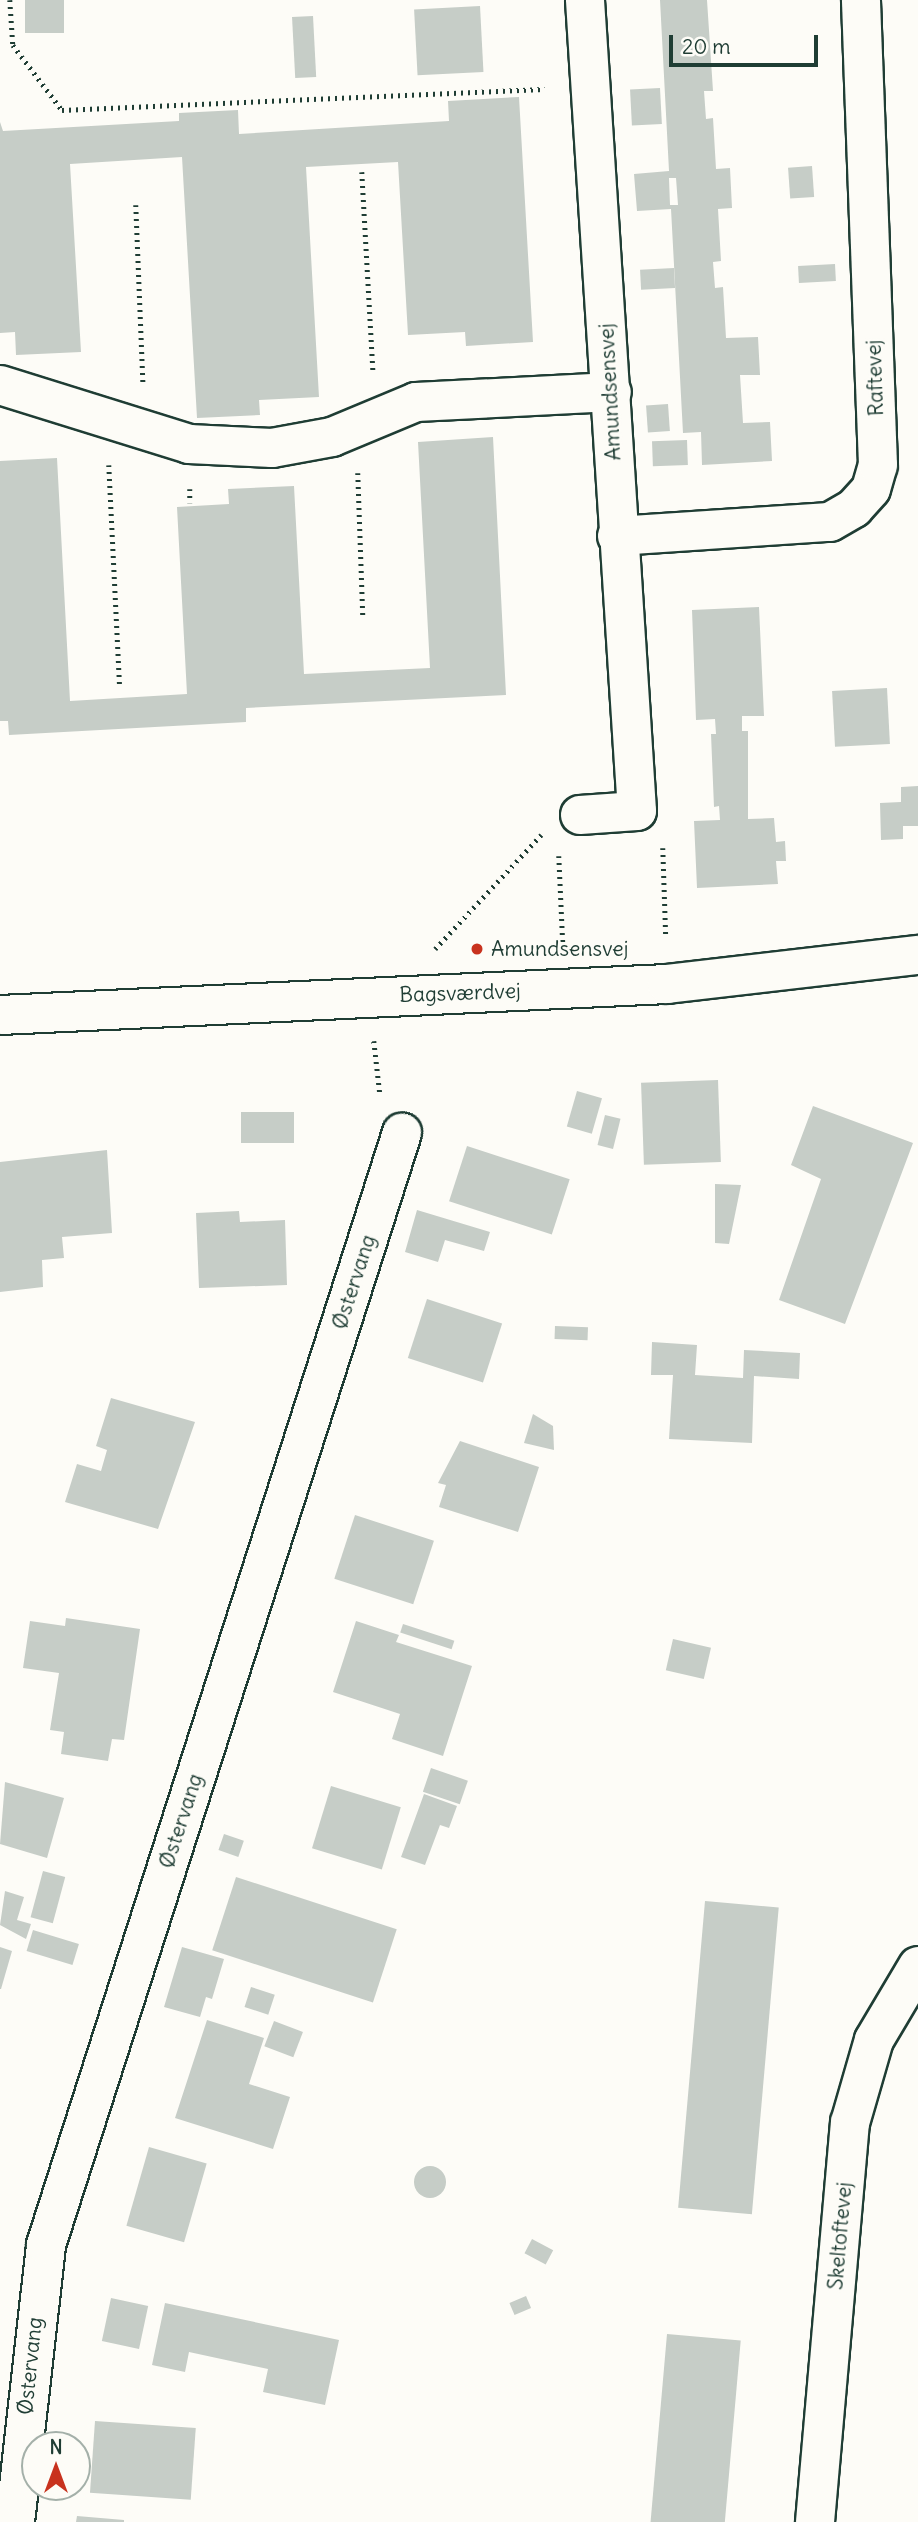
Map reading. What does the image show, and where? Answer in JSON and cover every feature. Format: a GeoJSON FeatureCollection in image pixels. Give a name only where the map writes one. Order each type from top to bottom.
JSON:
{"type":"FeatureCollection","features":[{"type":"Feature","properties":{"kind":"street","name":"Amundsensvej"},"geometry":{"type":"LineString","coordinates":[[585,0],[611,392],[617,536],[637,811]]}},
{"type":"Feature","properties":{"kind":"street","name":"Raftevej"},"geometry":{"type":"LineString","coordinates":[[617,536],[830,522],[854,508],[871,489],[878,465],[861,0]]}},
{"type":"Feature","properties":{"kind":"street"},"geometry":{"type":"LineString","coordinates":[[0,385],[189,444],[272,448],[366,423],[416,402],[611,392]]}},
{"type":"Feature","properties":{"kind":"street"},"geometry":{"type":"LineString","coordinates":[[569,816],[637,811]]}},
{"type":"Feature","properties":{"kind":"street","name":"Bagsværdvej"},"geometry":{"type":"LineString","coordinates":[[0,1015],[667,984],[918,955]]}},
{"type":"Feature","properties":{"kind":"street","name":"Østervang"},"geometry":{"type":"LineString","coordinates":[[15,2522],[46,2245],[402,1133]]}},
{"type":"Feature","properties":{"kind":"street","name":"Skeltoftevej"},"geometry":{"type":"LineString","coordinates":[[815,2522],[850,2123],[874,2040],[918,1966]]}},
{"type":"Feature","properties":{"kind":"path"},"geometry":{"type":"LineString","coordinates":[[10,0],[13,45],[62,110],[591,87]]}},
{"type":"Feature","properties":{"kind":"path"},"geometry":{"type":"LineString","coordinates":[[362,172],[366,423],[363,619]]}},
{"type":"Feature","properties":{"kind":"path"},"geometry":{"type":"LineString","coordinates":[[136,205],[145,430]]}},
{"type":"Feature","properties":{"kind":"path"},"geometry":{"type":"LineString","coordinates":[[107,418],[120,688]]}},
{"type":"Feature","properties":{"kind":"path"},"geometry":{"type":"LineString","coordinates":[[637,811],[661,811],[667,984]]}},
{"type":"Feature","properties":{"kind":"path"},"geometry":{"type":"LineString","coordinates":[[565,989],[569,816]]}},
{"type":"Feature","properties":{"kind":"path"},"geometry":{"type":"LineString","coordinates":[[402,1133],[376,1086],[382,997],[569,816]]}},
{"type":"Feature","properties":{"kind":"building"},"geometry":{"type":"Polygon","coordinates":[[[25,0],[64,0],[64,33],[25,33],[25,0]]]}},
{"type":"Feature","properties":{"kind":"building"},"geometry":{"type":"Polygon","coordinates":[[[660,0],[707,0],[713,91],[704,91],[706,119],[713,118],[716,169],[730,168],[732,208],[718,209],[721,261],[713,262],[715,288],[723,287],[726,338],[758,337],[760,375],[740,375],[743,423],[770,422],[772,461],[702,465],[701,432],[683,433],[671,209],[637,211],[634,174],[669,171],[660,0]],[[669,178],[670,205],[678,205],[676,178],[669,178]]]}},
{"type":"Feature","properties":{"kind":"building"},"geometry":{"type":"Polygon","coordinates":[[[480,6],[483,72],[418,75],[414,9],[480,6]]]}},
{"type":"Feature","properties":{"kind":"building"},"geometry":{"type":"Polygon","coordinates":[[[313,16],[316,77],[295,78],[292,17],[313,16]]]}},
{"type":"Feature","properties":{"kind":"building"},"geometry":{"type":"Polygon","coordinates":[[[660,88],[662,124],[632,126],[630,90],[660,88]]]}},
{"type":"Feature","properties":{"kind":"building"},"geometry":{"type":"Polygon","coordinates":[[[519,97],[533,342],[466,346],[465,332],[408,335],[398,162],[306,167],[319,397],[259,400],[260,415],[197,418],[182,157],[70,164],[81,352],[16,355],[15,332],[0,333],[0,122],[3,131],[179,121],[179,113],[238,110],[239,134],[449,121],[448,101],[519,97]]]}},
{"type":"Feature","properties":{"kind":"building"},"geometry":{"type":"Polygon","coordinates":[[[812,166],[814,197],[790,199],[788,168],[812,166]]]}},
{"type":"Feature","properties":{"kind":"building"},"geometry":{"type":"Polygon","coordinates":[[[835,264],[836,281],[799,283],[798,266],[835,264]]]}},
{"type":"Feature","properties":{"kind":"building"},"geometry":{"type":"Polygon","coordinates":[[[674,268],[675,288],[641,290],[640,270],[674,268]]]}},
{"type":"Feature","properties":{"kind":"building"},"geometry":{"type":"Polygon","coordinates":[[[668,404],[670,431],[648,432],[646,406],[668,404]]]}},
{"type":"Feature","properties":{"kind":"building"},"geometry":{"type":"Polygon","coordinates":[[[493,437],[506,695],[246,708],[246,722],[9,735],[8,721],[0,721],[0,461],[57,458],[70,701],[187,694],[177,507],[229,504],[228,489],[294,486],[304,674],[430,668],[418,442],[493,437]]]}},
{"type":"Feature","properties":{"kind":"building"},"geometry":{"type":"Polygon","coordinates":[[[687,440],[688,465],[653,466],[652,441],[687,440]]]}},
{"type":"Feature","properties":{"kind":"building"},"geometry":{"type":"Polygon","coordinates":[[[759,607],[764,716],[742,716],[742,731],[748,731],[748,819],[774,818],[776,842],[785,841],[786,861],[776,861],[778,884],[697,888],[694,821],[720,820],[719,806],[714,807],[711,734],[716,734],[715,719],[696,720],[692,610],[759,607]]]}},
{"type":"Feature","properties":{"kind":"building"},"geometry":{"type":"Polygon","coordinates":[[[887,688],[890,744],[835,747],[832,691],[887,688]]]}},
{"type":"Feature","properties":{"kind":"building"},"geometry":{"type":"Polygon","coordinates":[[[918,786],[918,826],[903,826],[903,839],[881,840],[880,803],[901,802],[901,787],[918,786]]]}},
{"type":"Feature","properties":{"kind":"building"},"geometry":{"type":"Polygon","coordinates":[[[718,1080],[721,1162],[644,1165],[641,1083],[718,1080]]]}},
{"type":"Feature","properties":{"kind":"building"},"geometry":{"type":"Polygon","coordinates":[[[577,1091],[602,1098],[592,1134],[567,1127],[577,1091]]]}},
{"type":"Feature","properties":{"kind":"building"},"geometry":{"type":"Polygon","coordinates":[[[813,1106],[913,1143],[845,1324],[779,1300],[821,1179],[791,1165],[813,1106]]]}},
{"type":"Feature","properties":{"kind":"building"},"geometry":{"type":"Polygon","coordinates":[[[241,1112],[294,1112],[294,1143],[241,1143],[241,1112]]]}},
{"type":"Feature","properties":{"kind":"building"},"geometry":{"type":"Polygon","coordinates":[[[605,1115],[621,1119],[613,1149],[598,1145],[605,1115]]]}},
{"type":"Feature","properties":{"kind":"building"},"geometry":{"type":"Polygon","coordinates":[[[467,1146],[570,1179],[552,1235],[449,1201],[467,1146]]]}},
{"type":"Feature","properties":{"kind":"building"},"geometry":{"type":"Polygon","coordinates":[[[107,1150],[112,1233],[62,1237],[64,1258],[42,1260],[43,1287],[0,1292],[0,1162],[107,1150]]]}},
{"type":"Feature","properties":{"kind":"building"},"geometry":{"type":"Polygon","coordinates":[[[715,1184],[741,1185],[729,1244],[715,1243],[715,1184]]]}},
{"type":"Feature","properties":{"kind":"building"},"geometry":{"type":"Polygon","coordinates":[[[417,1210],[490,1232],[484,1251],[445,1240],[438,1262],[405,1252],[417,1210]]]}},
{"type":"Feature","properties":{"kind":"building"},"geometry":{"type":"Polygon","coordinates":[[[239,1211],[240,1222],[285,1220],[287,1285],[199,1288],[196,1213],[239,1211]]]}},
{"type":"Feature","properties":{"kind":"building"},"geometry":{"type":"Polygon","coordinates":[[[427,1299],[502,1323],[483,1382],[408,1358],[427,1299]]]}},
{"type":"Feature","properties":{"kind":"building"},"geometry":{"type":"Polygon","coordinates":[[[555,1326],[588,1327],[588,1340],[555,1339],[555,1326]]]}},
{"type":"Feature","properties":{"kind":"building"},"geometry":{"type":"Polygon","coordinates":[[[652,1342],[697,1345],[695,1375],[743,1378],[744,1350],[800,1353],[799,1379],[754,1376],[752,1443],[669,1439],[673,1375],[651,1375],[652,1342]]]}},
{"type":"Feature","properties":{"kind":"building"},"geometry":{"type":"Polygon","coordinates":[[[111,1398],[195,1422],[158,1529],[65,1502],[77,1464],[101,1471],[107,1450],[96,1446],[111,1398]]]}},
{"type":"Feature","properties":{"kind":"building"},"geometry":{"type":"Polygon","coordinates":[[[533,1414],[553,1426],[554,1450],[524,1443],[533,1414]]]}},
{"type":"Feature","properties":{"kind":"building"},"geometry":{"type":"Polygon","coordinates":[[[460,1441],[539,1467],[518,1532],[439,1507],[446,1485],[438,1483],[460,1441]]]}},
{"type":"Feature","properties":{"kind":"building"},"geometry":{"type":"Polygon","coordinates":[[[355,1515],[434,1541],[413,1604],[334,1579],[355,1515]]]}},
{"type":"Feature","properties":{"kind":"building"},"geometry":{"type":"Polygon","coordinates":[[[66,1618],[140,1629],[124,1740],[112,1739],[108,1761],[61,1754],[64,1732],[50,1730],[59,1673],[23,1668],[30,1621],[65,1626],[66,1618]]]}},
{"type":"Feature","properties":{"kind":"building"},"geometry":{"type":"Polygon","coordinates":[[[356,1621],[399,1635],[396,1642],[472,1666],[443,1756],[392,1739],[400,1714],[333,1692],[356,1621]]]}},
{"type":"Feature","properties":{"kind":"building"},"geometry":{"type":"Polygon","coordinates":[[[403,1624],[454,1641],[452,1649],[400,1633],[403,1624]]]}},
{"type":"Feature","properties":{"kind":"building"},"geometry":{"type":"Polygon","coordinates":[[[673,1639],[711,1648],[704,1679],[666,1670],[673,1639]]]}},
{"type":"Feature","properties":{"kind":"building"},"geometry":{"type":"Polygon","coordinates":[[[431,1768],[468,1781],[460,1804],[423,1792],[431,1768]]]}},
{"type":"Feature","properties":{"kind":"building"},"geometry":{"type":"Polygon","coordinates":[[[5,1782],[64,1798],[47,1858],[0,1844],[5,1782]]]}},
{"type":"Feature","properties":{"kind":"building"},"geometry":{"type":"Polygon","coordinates":[[[331,1786],[401,1807],[382,1870],[312,1848],[331,1786]]]}},
{"type":"Feature","properties":{"kind":"building"},"geometry":{"type":"Polygon","coordinates":[[[424,1794],[457,1806],[449,1828],[440,1825],[425,1865],[401,1857],[424,1794]]]}},
{"type":"Feature","properties":{"kind":"building"},"geometry":{"type":"Polygon","coordinates":[[[224,1834],[244,1841],[238,1857],[218,1850],[224,1834]]]}},
{"type":"Feature","properties":{"kind":"building"},"geometry":{"type":"Polygon","coordinates":[[[43,1871],[65,1877],[53,1923],[31,1917],[43,1871]]]}},
{"type":"Feature","properties":{"kind":"building"},"geometry":{"type":"Polygon","coordinates":[[[236,1877],[397,1929],[373,2002],[212,1950],[236,1877]]]}},
{"type":"Feature","properties":{"kind":"building"},"geometry":{"type":"Polygon","coordinates":[[[5,1891],[24,1897],[17,1920],[31,1924],[26,1939],[0,1925],[5,1891]]]}},
{"type":"Feature","properties":{"kind":"building"},"geometry":{"type":"Polygon","coordinates":[[[705,1901],[779,1907],[752,2214],[678,2208],[705,1901]]]}},
{"type":"Feature","properties":{"kind":"building"},"geometry":{"type":"Polygon","coordinates":[[[33,1930],[79,1944],[72,1965],[27,1951],[33,1930]]]}},
{"type":"Feature","properties":{"kind":"building"},"geometry":{"type":"Polygon","coordinates":[[[0,1947],[12,1951],[1,1989],[0,1989],[0,1947]]]}},
{"type":"Feature","properties":{"kind":"building"},"geometry":{"type":"Polygon","coordinates":[[[182,1947],[224,1959],[212,1999],[206,1997],[200,2017],[164,2007],[182,1947]]]}},
{"type":"Feature","properties":{"kind":"building"},"geometry":{"type":"Polygon","coordinates":[[[251,1987],[275,1995],[268,2015],[245,2007],[251,1987]]]}},
{"type":"Feature","properties":{"kind":"building"},"geometry":{"type":"Polygon","coordinates":[[[207,2020],[264,2038],[249,2084],[290,2097],[273,2149],[175,2118],[207,2020]]]}},
{"type":"Feature","properties":{"kind":"building"},"geometry":{"type":"Polygon","coordinates":[[[274,2021],[303,2032],[293,2057],[264,2046],[274,2021]]]}},
{"type":"Feature","properties":{"kind":"building"},"geometry":{"type":"Polygon","coordinates":[[[149,2147],[207,2164],[184,2242],[126,2226],[149,2147]]]}},
{"type":"Feature","properties":{"kind":"building"},"geometry":{"type":"Polygon","coordinates":[[[430,2166],[441,2171],[446,2182],[441,2193],[430,2198],[419,2193],[414,2182],[419,2171],[430,2166]]]}},
{"type":"Feature","properties":{"kind":"building"},"geometry":{"type":"Polygon","coordinates":[[[532,2239],[553,2250],[546,2264],[524,2253],[532,2239]]]}},
{"type":"Feature","properties":{"kind":"building"},"geometry":{"type":"Polygon","coordinates":[[[526,2296],[531,2308],[515,2315],[509,2303],[526,2296]]]}},
{"type":"Feature","properties":{"kind":"building"},"geometry":{"type":"Polygon","coordinates":[[[111,2298],[148,2306],[139,2349],[102,2341],[111,2298]]]}},
{"type":"Feature","properties":{"kind":"building"},"geometry":{"type":"Polygon","coordinates":[[[165,2303],[339,2340],[325,2405],[263,2392],[268,2369],[189,2352],[185,2372],[152,2365],[165,2303]]]}},
{"type":"Feature","properties":{"kind":"building"},"geometry":{"type":"Polygon","coordinates":[[[667,2334],[741,2340],[725,2522],[651,2522],[667,2334]]]}},
{"type":"Feature","properties":{"kind":"building"},"geometry":{"type":"Polygon","coordinates":[[[95,2421],[196,2428],[191,2500],[91,2493],[95,2421]]]}},
{"type":"Feature","properties":{"kind":"building"},"geometry":{"type":"Polygon","coordinates":[[[77,2516],[124,2520],[124,2522],[76,2522],[77,2516]]]}},
{"type":"Feature","properties":{"kind":"place","name":"Amundsensvej"},"geometry":{"type":"Point","coordinates":[477,949]}}]}
